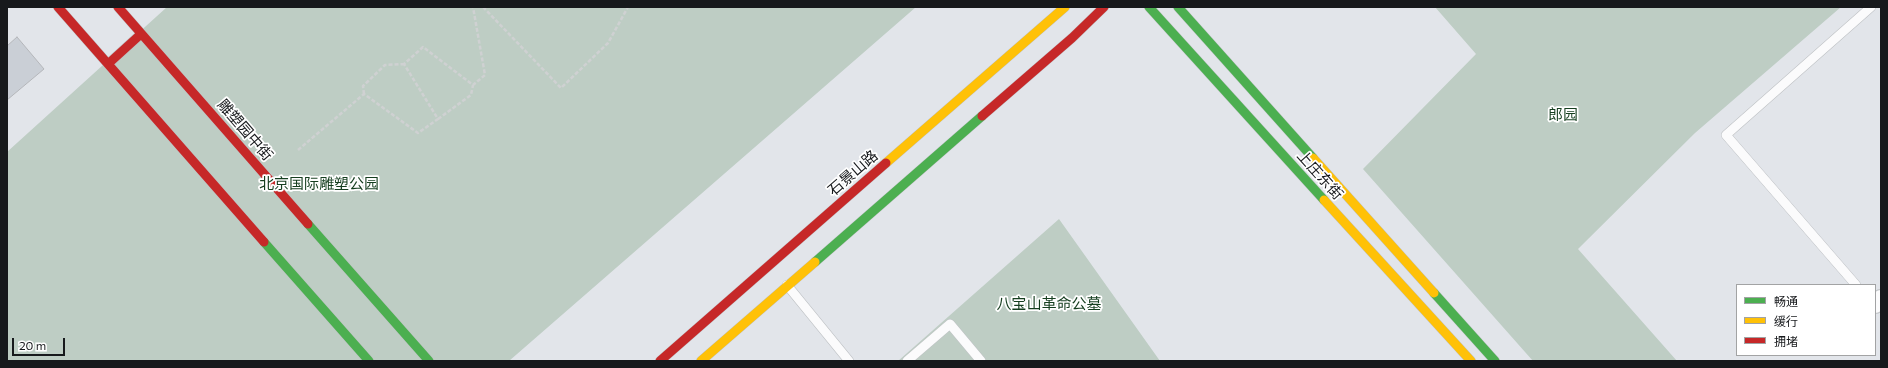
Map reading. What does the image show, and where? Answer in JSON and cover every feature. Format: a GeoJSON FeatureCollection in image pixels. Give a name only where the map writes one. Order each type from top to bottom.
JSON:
{"type":"FeatureCollection","features":[{"type":"Feature","properties":{"kind":"main road"},"geometry":{"type":"LineString","coordinates":[[58,7],[369,361]]}},
{"type":"Feature","properties":{"kind":"main road","name":"雕塑园中街"},"geometry":{"type":"LineString","coordinates":[[118,7],[430,361]]}},
{"type":"Feature","properties":{"kind":"main road","name":"石景山路"},"geometry":{"type":"LineString","coordinates":[[660,361],[1065,7]]}},
{"type":"Feature","properties":{"kind":"main road"},"geometry":{"type":"LineString","coordinates":[[701,361],[1072,38],[1104,7]]}},
{"type":"Feature","properties":{"kind":"main road","name":"上庄东街"},"geometry":{"type":"LineString","coordinates":[[1149,7],[1471,361]]}},
{"type":"Feature","properties":{"kind":"main road","name":"上庄东街"},"geometry":{"type":"LineString","coordinates":[[1178,7],[1495,361]]}},
{"type":"Feature","properties":{"kind":"main road"},"geometry":{"type":"LineString","coordinates":[[108,64],[141,34]]}},
{"type":"Feature","properties":{"kind":"lane"},"geometry":{"type":"LineString","coordinates":[[1855,284],[1726,135],[1871,7]]}},
{"type":"Feature","properties":{"kind":"lane"},"geometry":{"type":"LineString","coordinates":[[787,285],[850,361]]}},
{"type":"Feature","properties":{"kind":"lane"},"geometry":{"type":"LineString","coordinates":[[907,361],[950,324],[981,361]]}},
{"type":"Feature","properties":{"kind":"path"},"geometry":{"type":"LineString","coordinates":[[473,7],[485,75],[473,85],[471,95],[438,119],[418,132],[364,94],[363,86],[385,65],[404,64],[423,47],[473,85]]}},
{"type":"Feature","properties":{"kind":"path"},"geometry":{"type":"LineString","coordinates":[[483,7],[561,88],[608,43],[628,7]]}},
{"type":"Feature","properties":{"kind":"path"},"geometry":{"type":"LineString","coordinates":[[404,64],[438,119]]}},
{"type":"Feature","properties":{"kind":"path"},"geometry":{"type":"LineString","coordinates":[[298,150],[364,94]]}},
{"type":"Feature","properties":{"kind":"green space","name":"北京国际雕塑公园"},"geometry":{"type":"Polygon","coordinates":[[[167,7],[916,7],[509,361],[7,361],[7,152],[167,7]]]}},
{"type":"Feature","properties":{"kind":"green space","name":"郎园"},"geometry":{"type":"Polygon","coordinates":[[[1435,7],[1841,7],[1695,133],[1578,249],[1677,361],[1533,361],[1363,169],[1476,54],[1435,7]]]}},
{"type":"Feature","properties":{"kind":"green space","name":"八宝山革命公墓"},"geometry":{"type":"Polygon","coordinates":[[[1059,219],[1160,361],[898,361],[1059,219]]]}},
{"type":"Feature","properties":{"kind":"building"},"geometry":{"type":"Polygon","coordinates":[[[17,37],[44,69],[7,100],[7,46],[17,37]]]}},
{"type":"Feature","properties":{"kind":"traffic: fast"},"geometry":{"type":"LineString","coordinates":[[1149,7],[1324,200]]}},
{"type":"Feature","properties":{"kind":"traffic: fast"},"geometry":{"type":"LineString","coordinates":[[1178,7],[1313,158]]}},
{"type":"Feature","properties":{"kind":"traffic: fast"},"geometry":{"type":"LineString","coordinates":[[815,262],[982,116]]}},
{"type":"Feature","properties":{"kind":"traffic: fast"},"geometry":{"type":"LineString","coordinates":[[308,224],[429,361]]}},
{"type":"Feature","properties":{"kind":"traffic: fast"},"geometry":{"type":"LineString","coordinates":[[264,242],[369,361]]}},
{"type":"Feature","properties":{"kind":"traffic: fast"},"geometry":{"type":"LineString","coordinates":[[1434,293],[1495,361]]}},
{"type":"Feature","properties":{"kind":"traffic: slow"},"geometry":{"type":"LineString","coordinates":[[886,163],[1065,7]]}},
{"type":"Feature","properties":{"kind":"traffic: slow"},"geometry":{"type":"LineString","coordinates":[[1313,158],[1434,293]]}},
{"type":"Feature","properties":{"kind":"traffic: slow"},"geometry":{"type":"LineString","coordinates":[[1324,200],[1471,361]]}},
{"type":"Feature","properties":{"kind":"traffic: slow"},"geometry":{"type":"LineString","coordinates":[[701,361],[815,262]]}},
{"type":"Feature","properties":{"kind":"traffic: jam"},"geometry":{"type":"LineString","coordinates":[[58,7],[264,242]]}},
{"type":"Feature","properties":{"kind":"traffic: jam"},"geometry":{"type":"LineString","coordinates":[[118,7],[308,224]]}},
{"type":"Feature","properties":{"kind":"traffic: jam"},"geometry":{"type":"LineString","coordinates":[[982,116],[1072,38],[1104,7]]}},
{"type":"Feature","properties":{"kind":"traffic: jam"},"geometry":{"type":"LineString","coordinates":[[108,64],[141,34]]}},
{"type":"Feature","properties":{"kind":"traffic: jam"},"geometry":{"type":"LineString","coordinates":[[660,361],[886,163]]}}]}
